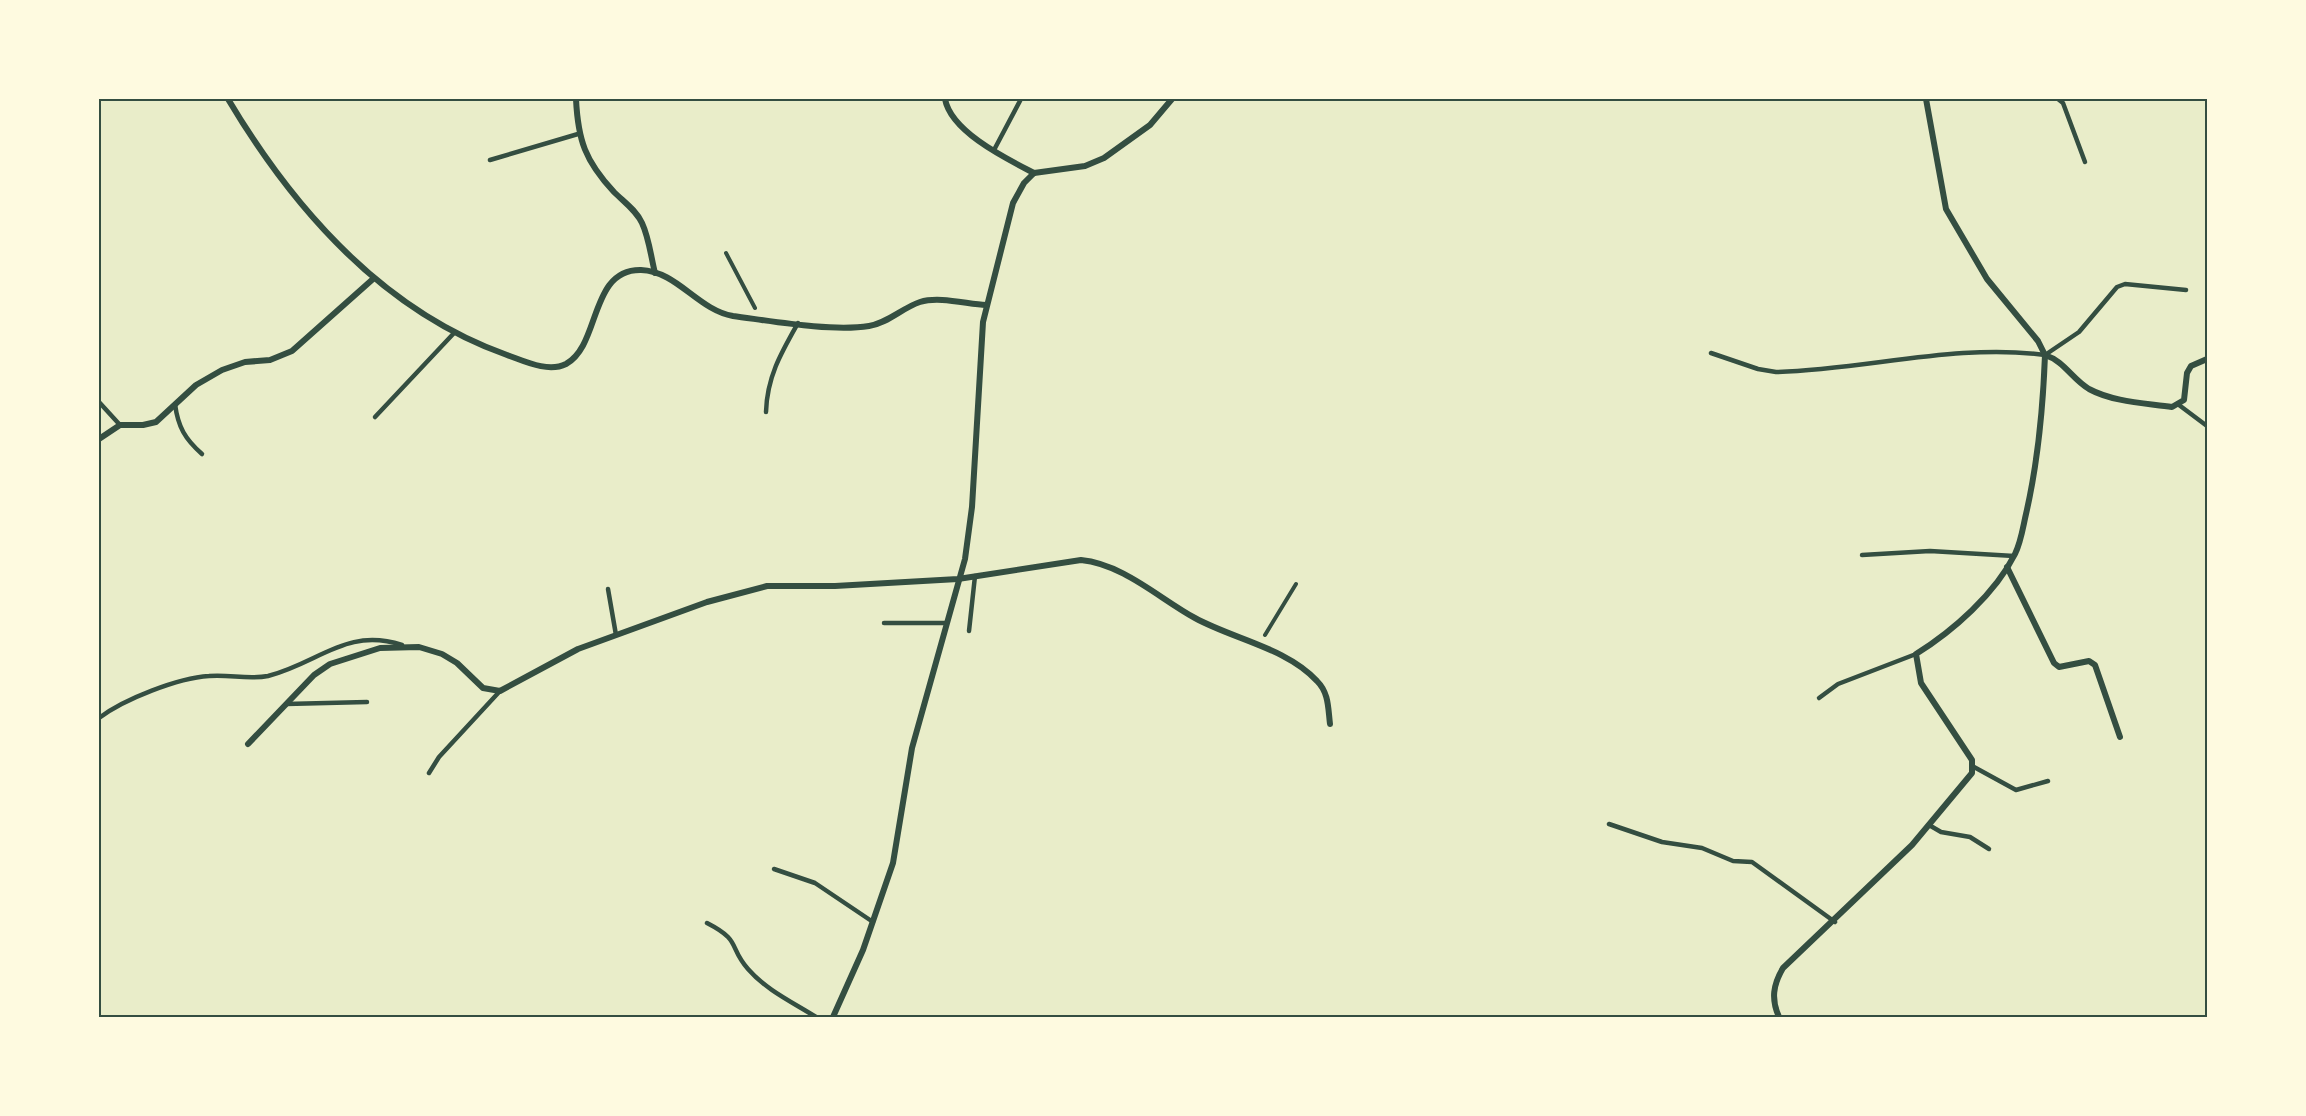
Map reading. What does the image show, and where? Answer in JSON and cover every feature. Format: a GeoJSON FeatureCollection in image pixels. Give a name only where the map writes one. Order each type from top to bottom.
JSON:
{"type":"FeatureCollection","features":[{"type":"Feature","properties":{"kind":"street"},"geometry":{"type":"LineString","coordinates":[[228,99],[267,159],[344,254],[372,279],[398,298],[455,332],[484,347],[529,363],[553,368],[564,365],[580,350],[594,314],[614,281],[624,274],[640,270],[667,278],[718,312],[798,323],[868,326],[920,302],[986,305]]}},
{"type":"Feature","properties":{"kind":"street"},"geometry":{"type":"LineString","coordinates":[[576,99],[578,134],[585,153],[599,175],[634,211],[642,223],[655,273]]}},
{"type":"Feature","properties":{"kind":"street"},"geometry":{"type":"LineString","coordinates":[[945,99],[954,117],[976,139],[1034,173]]}},
{"type":"Feature","properties":{"kind":"street"},"geometry":{"type":"LineString","coordinates":[[833,1017],[873,922],[893,863],[912,748],[970,533],[986,305],[1013,202],[1024,183],[1034,173],[1085,166],[1104,158],[1150,124],[1172,99]]}},
{"type":"Feature","properties":{"kind":"street"},"geometry":{"type":"LineString","coordinates":[[1779,1017],[1774,1007],[1776,980],[1783,968],[1834,922],[1912,845],[1972,773],[1974,766],[1921,684],[1916,654],[1954,625],[1991,589],[2007,567],[2014,556],[2034,477],[2045,355],[2038,340],[1987,279],[1946,209],[1926,99]]}},
{"type":"Feature","properties":{"kind":"street"},"geometry":{"type":"LineString","coordinates":[[99,440],[120,425],[143,425],[156,422],[196,385],[222,370],[244,362],[270,360],[292,351],[372,279]]}},
{"type":"Feature","properties":{"kind":"street"},"geometry":{"type":"LineString","coordinates":[[2045,355],[2055,358],[2081,384],[2101,394],[2172,407],[2184,400],[2187,373],[2191,366],[2207,359]]}},
{"type":"Feature","properties":{"kind":"street"},"geometry":{"type":"LineString","coordinates":[[248,744],[283,704],[314,675],[330,664],[380,648],[402,645],[442,654],[457,663],[483,688],[500,691],[578,649],[707,602],[767,586],[835,586],[958,579],[1082,560],[1092,561],[1144,587],[1197,619],[1259,645],[1307,671],[1320,683],[1327,696],[1330,724]]}},
{"type":"Feature","properties":{"kind":"street"},"geometry":{"type":"LineString","coordinates":[[2007,567],[2054,663],[2059,667],[2090,661],[2095,664],[2120,736]]}},
{"type":"Feature","properties":{"kind":"lane"},"geometry":{"type":"LineString","coordinates":[[994,150],[1021,99]]}},
{"type":"Feature","properties":{"kind":"lane"},"geometry":{"type":"LineString","coordinates":[[2058,99],[2063,103],[2085,162]]}},
{"type":"Feature","properties":{"kind":"lane"},"geometry":{"type":"LineString","coordinates":[[490,160],[578,134]]}},
{"type":"Feature","properties":{"kind":"lane"},"geometry":{"type":"LineString","coordinates":[[1711,354],[1758,369],[1776,372],[1951,355],[2018,351],[2045,355],[2079,332],[2117,288],[2125,284],[2187,290]]}},
{"type":"Feature","properties":{"kind":"lane"},"geometry":{"type":"LineString","coordinates":[[766,412],[767,391],[773,366],[798,323]]}},
{"type":"Feature","properties":{"kind":"lane"},"geometry":{"type":"LineString","coordinates":[[375,417],[455,332]]}},
{"type":"Feature","properties":{"kind":"lane"},"geometry":{"type":"LineString","coordinates":[[99,402],[120,425]]}},
{"type":"Feature","properties":{"kind":"lane"},"geometry":{"type":"LineString","coordinates":[[175,404],[178,426],[187,441],[202,454]]}},
{"type":"Feature","properties":{"kind":"lane"},"geometry":{"type":"LineString","coordinates":[[2179,405],[2207,426]]}},
{"type":"Feature","properties":{"kind":"lane"},"geometry":{"type":"LineString","coordinates":[[1862,555],[1930,551],[2014,556]]}},
{"type":"Feature","properties":{"kind":"lane"},"geometry":{"type":"LineString","coordinates":[[969,631],[975,576]]}},
{"type":"Feature","properties":{"kind":"lane"},"geometry":{"type":"LineString","coordinates":[[608,589],[616,635]]}},
{"type":"Feature","properties":{"kind":"lane"},"geometry":{"type":"LineString","coordinates":[[884,623],[946,623]]}},
{"type":"Feature","properties":{"kind":"lane"},"geometry":{"type":"LineString","coordinates":[[99,718],[135,699],[207,676],[240,678],[272,675],[362,640],[382,639],[402,645]]}},
{"type":"Feature","properties":{"kind":"lane"},"geometry":{"type":"LineString","coordinates":[[1819,698],[1838,684],[1916,654]]}},
{"type":"Feature","properties":{"kind":"lane"},"geometry":{"type":"LineString","coordinates":[[429,773],[439,757],[500,691]]}},
{"type":"Feature","properties":{"kind":"lane"},"geometry":{"type":"LineString","coordinates":[[283,704],[367,702]]}},
{"type":"Feature","properties":{"kind":"lane"},"geometry":{"type":"LineString","coordinates":[[1974,766],[2016,790],[2048,781]]}},
{"type":"Feature","properties":{"kind":"lane"},"geometry":{"type":"LineString","coordinates":[[1609,824],[1662,842],[1701,848],[1733,861],[1752,862],[1834,922]]}},
{"type":"Feature","properties":{"kind":"lane"},"geometry":{"type":"LineString","coordinates":[[1928,825],[1941,832],[1970,837],[1989,849]]}},
{"type":"Feature","properties":{"kind":"lane"},"geometry":{"type":"LineString","coordinates":[[774,869],[815,883],[873,922]]}},
{"type":"Feature","properties":{"kind":"lane"},"geometry":{"type":"LineString","coordinates":[[707,923],[731,937],[748,970],[764,984],[816,1017]]}},
{"type":"Feature","properties":{"kind":"path"},"geometry":{"type":"LineString","coordinates":[[726,253],[761,319]]}},
{"type":"Feature","properties":{"kind":"path"},"geometry":{"type":"LineString","coordinates":[[1259,645],[1296,584]]}}]}
